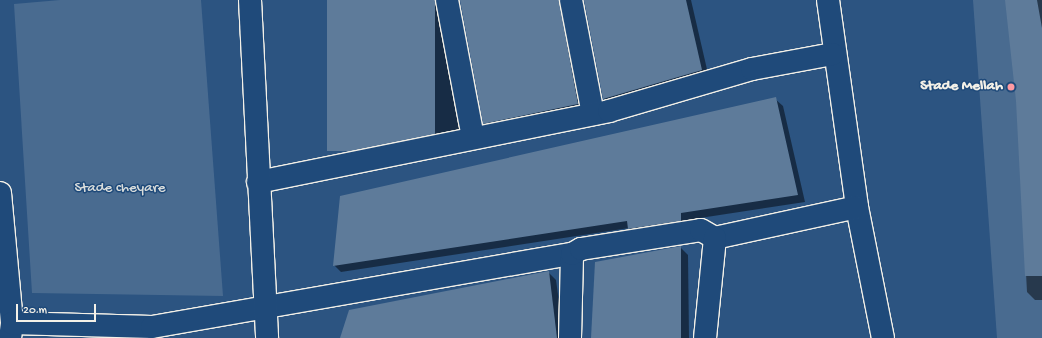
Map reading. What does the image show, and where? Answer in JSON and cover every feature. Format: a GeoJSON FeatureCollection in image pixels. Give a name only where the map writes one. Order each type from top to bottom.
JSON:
{"type":"FeatureCollection","features":[{"type":"Feature","properties":{"kind":"street"},"geometry":{"type":"LineString","coordinates":[[250,0],[267,338]]}},
{"type":"Feature","properties":{"kind":"street"},"geometry":{"type":"LineString","coordinates":[[447,0],[473,138]]}},
{"type":"Feature","properties":{"kind":"street"},"geometry":{"type":"LineString","coordinates":[[572,0],[593,114]]}},
{"type":"Feature","properties":{"kind":"street"},"geometry":{"type":"LineString","coordinates":[[828,0],[833,54],[857,207],[883,338]]}},
{"type":"Feature","properties":{"kind":"street"},"geometry":{"type":"LineString","coordinates":[[258,182],[593,114],[752,69],[833,54]]}},
{"type":"Feature","properties":{"kind":"street"},"geometry":{"type":"LineString","coordinates":[[0,193],[11,330],[152,327],[265,305],[572,254],[701,230],[714,238],[857,207]]}},
{"type":"Feature","properties":{"kind":"street"},"geometry":{"type":"LineString","coordinates":[[705,338],[714,238]]}},
{"type":"Feature","properties":{"kind":"street"},"geometry":{"type":"LineString","coordinates":[[570,338],[572,254]]}},
{"type":"Feature","properties":{"kind":"green space","name":"Stade cheyare"},"geometry":{"type":"Polygon","coordinates":[[[60,0],[201,0],[223,296],[32,293],[14,4],[60,0]]]}},
{"type":"Feature","properties":{"kind":"green space","name":"Stade Mellah"},"geometry":{"type":"Polygon","coordinates":[[[973,0],[1042,0],[1042,338],[997,338],[973,0]]]}},
{"type":"Feature","properties":{"kind":"building"},"geometry":{"type":"Polygon","coordinates":[[[327,0],[435,0],[435,151],[327,151],[327,0]]]}},
{"type":"Feature","properties":{"kind":"building"},"geometry":{"type":"Polygon","coordinates":[[[460,0],[559,0],[578,104],[483,124],[460,0]]]}},
{"type":"Feature","properties":{"kind":"building"},"geometry":{"type":"Polygon","coordinates":[[[584,0],[686,0],[702,70],[603,99],[584,0]]]}},
{"type":"Feature","properties":{"kind":"building"},"geometry":{"type":"Polygon","coordinates":[[[1005,0],[1037,0],[1042,28],[1042,276],[1025,276],[1016,101],[1005,0]]]}},
{"type":"Feature","properties":{"kind":"building"},"geometry":{"type":"Polygon","coordinates":[[[776,97],[798,195],[681,213],[681,221],[628,229],[627,221],[333,266],[340,196],[776,97]]]}},
{"type":"Feature","properties":{"kind":"building"},"geometry":{"type":"Polygon","coordinates":[[[681,246],[681,338],[591,338],[595,262],[681,246]]]}},
{"type":"Feature","properties":{"kind":"building"},"geometry":{"type":"Polygon","coordinates":[[[549,271],[557,338],[340,338],[349,310],[549,271]]]}},
{"type":"Feature","properties":{"kind":"place","name":"Stade Mellah"},"geometry":{"type":"Point","coordinates":[1011,87]}}]}
